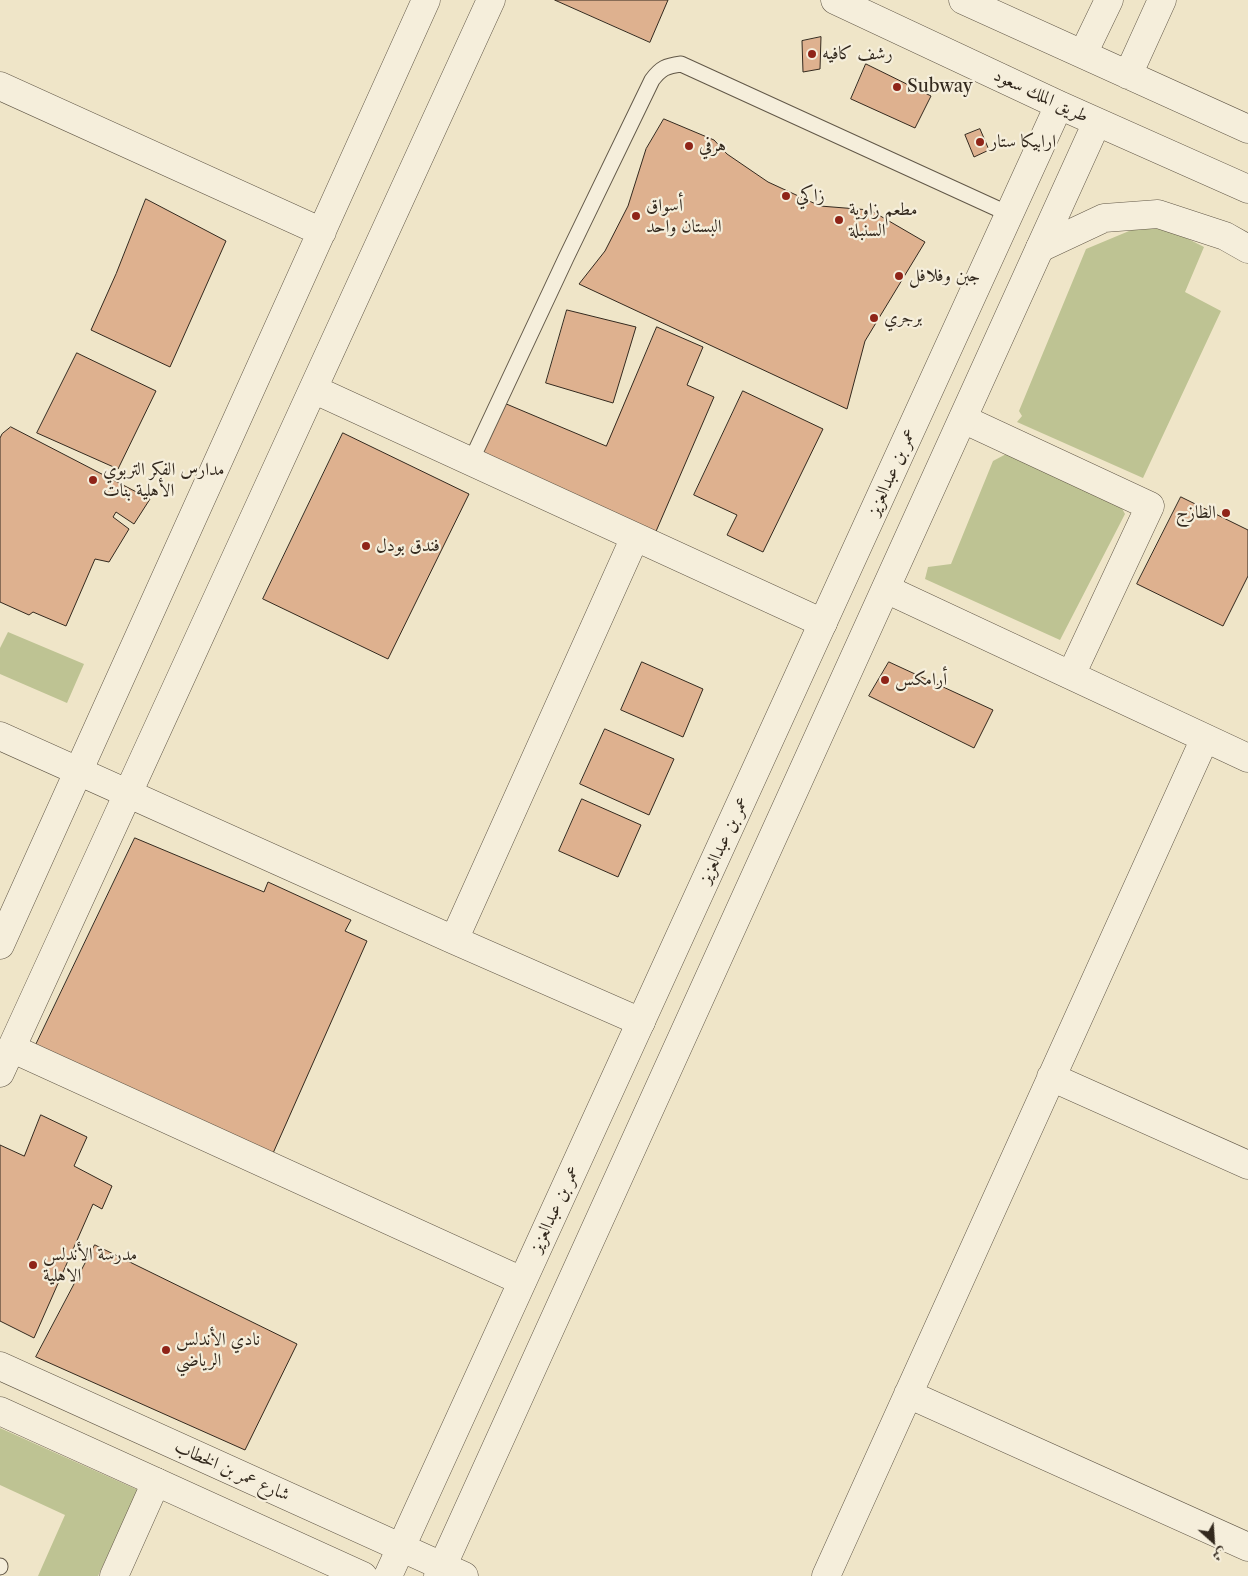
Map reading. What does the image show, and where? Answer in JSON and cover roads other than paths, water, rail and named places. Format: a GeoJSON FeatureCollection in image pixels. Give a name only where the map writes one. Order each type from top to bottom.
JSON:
{"type":"FeatureCollection","features":[{"type":"Feature","properties":{"kind":"street"},"geometry":{"type":"LineString","coordinates":[[0,945],[426,0]]}},
{"type":"Feature","properties":{"kind":"street"},"geometry":{"type":"LineString","coordinates":[[0,1073],[491,0]]}},
{"type":"Feature","properties":{"kind":"street","name":"طريق الملك سعود"},"geometry":{"type":"LineString","coordinates":[[836,0],[1059,105],[1248,189]]}},
{"type":"Feature","properties":{"kind":"street"},"geometry":{"type":"LineString","coordinates":[[963,0],[1248,129]]}},
{"type":"Feature","properties":{"kind":"street"},"geometry":{"type":"LineString","coordinates":[[1083,54],[1109,0]]}},
{"type":"Feature","properties":{"kind":"street"},"geometry":{"type":"LineString","coordinates":[[1128,74],[1162,0]]}},
{"type":"Feature","properties":{"kind":"street"},"geometry":{"type":"LineString","coordinates":[[0,86],[322,232]]}},
{"type":"Feature","properties":{"kind":"street","name":"عمر بن عبدالعزيز"},"geometry":{"type":"LineString","coordinates":[[388,1576],[1059,105]]}},
{"type":"Feature","properties":{"kind":"street"},"geometry":{"type":"LineString","coordinates":[[448,1573],[886,588],[1097,122]]}},
{"type":"Feature","properties":{"kind":"street"},"geometry":{"type":"LineString","coordinates":[[1040,248],[1104,218],[1158,214],[1226,236],[1248,249]]}},
{"type":"Feature","properties":{"kind":"street"},"geometry":{"type":"LineString","coordinates":[[313,389],[823,623]]}},
{"type":"Feature","properties":{"kind":"street"},"geometry":{"type":"LineString","coordinates":[[963,419],[1150,506],[1071,675]]}},
{"type":"Feature","properties":{"kind":"street"},"geometry":{"type":"LineString","coordinates":[[454,940],[635,537]]}},
{"type":"Feature","properties":{"kind":"street"},"geometry":{"type":"LineString","coordinates":[[886,588],[1248,758]]}},
{"type":"Feature","properties":{"kind":"street"},"geometry":{"type":"LineString","coordinates":[[0,736],[641,1022]]}},
{"type":"Feature","properties":{"kind":"street"},"geometry":{"type":"LineString","coordinates":[[826,1576],[1205,738]]}},
{"type":"Feature","properties":{"kind":"street"},"geometry":{"type":"LineString","coordinates":[[11,1048],[522,1281]]}},
{"type":"Feature","properties":{"kind":"street"},"geometry":{"type":"LineString","coordinates":[[1051,1077],[1248,1166]]}},
{"type":"Feature","properties":{"kind":"street","name":"شارع عمر بن الخطاب"},"geometry":{"type":"LineString","coordinates":[[0,1366],[401,1548],[448,1573]]}},
{"type":"Feature","properties":{"kind":"street"},"geometry":{"type":"LineString","coordinates":[[908,1394],[1248,1547]]}},
{"type":"Feature","properties":{"kind":"street"},"geometry":{"type":"LineString","coordinates":[[0,1411],[363,1576]]}},
{"type":"Feature","properties":{"kind":"street"},"geometry":{"type":"LineString","coordinates":[[114,1576],[156,1482]]}},
{"type":"Feature","properties":{"kind":"lane"},"geometry":{"type":"LineString","coordinates":[[472,461],[566,258],[652,80],[659,71],[669,65],[681,64],[1009,214]]}},
{"type":"Feature","properties":{"kind":"place","name":"رشف كافيه"},"geometry":{"type":"Point","coordinates":[812,54]}},
{"type":"Feature","properties":{"kind":"place","name":"Subway"},"geometry":{"type":"Point","coordinates":[897,87]}},
{"type":"Feature","properties":{"kind":"place","name":"ارابيكا ستار"},"geometry":{"type":"Point","coordinates":[980,142]}},
{"type":"Feature","properties":{"kind":"place","name":"هرفي"},"geometry":{"type":"Point","coordinates":[689,146]}},
{"type":"Feature","properties":{"kind":"place","name":"زاكي"},"geometry":{"type":"Point","coordinates":[786,196]}},
{"type":"Feature","properties":{"kind":"place","name":"أسواق البستان واحد"},"geometry":{"type":"Point","coordinates":[636,216]}},
{"type":"Feature","properties":{"kind":"place","name":"مطعم زاوية السنبلة"},"geometry":{"type":"Point","coordinates":[839,220]}},
{"type":"Feature","properties":{"kind":"place","name":"جبن وفلافل"},"geometry":{"type":"Point","coordinates":[899,276]}},
{"type":"Feature","properties":{"kind":"place","name":"برجري"},"geometry":{"type":"Point","coordinates":[874,318]}},
{"type":"Feature","properties":{"kind":"place","name":"مدارس الفكر التربوي الأهلية بنات"},"geometry":{"type":"Point","coordinates":[93,480]}},
{"type":"Feature","properties":{"kind":"place","name":"الطازج"},"geometry":{"type":"Point","coordinates":[1226,513]}},
{"type":"Feature","properties":{"kind":"place","name":"فندق بودل"},"geometry":{"type":"Point","coordinates":[366,546]}},
{"type":"Feature","properties":{"kind":"place","name":"أرامكس"},"geometry":{"type":"Point","coordinates":[885,680]}},
{"type":"Feature","properties":{"kind":"place","name":"مدرسة الأندلس الاهلية"},"geometry":{"type":"Point","coordinates":[33,1265]}},
{"type":"Feature","properties":{"kind":"place","name":"نادي الأندلس الرياضي"},"geometry":{"type":"Point","coordinates":[166,1350]}}]}
